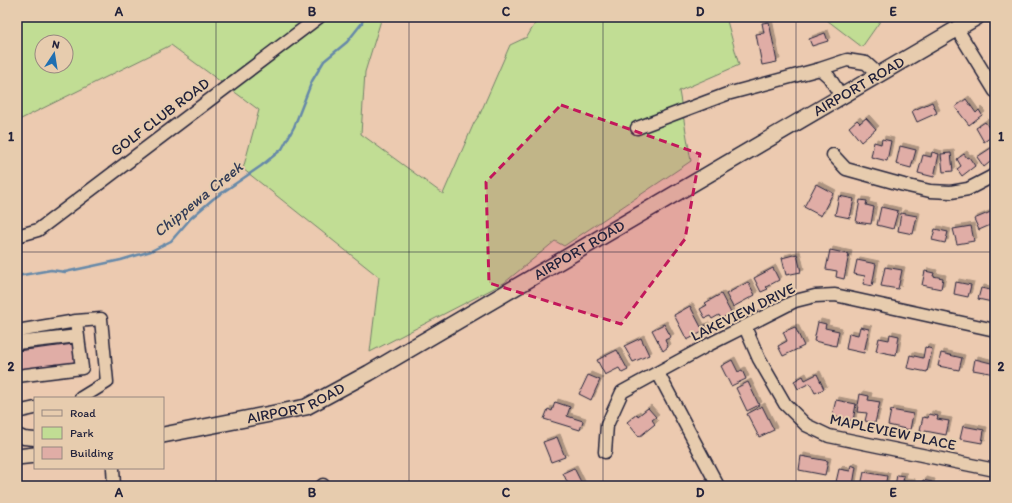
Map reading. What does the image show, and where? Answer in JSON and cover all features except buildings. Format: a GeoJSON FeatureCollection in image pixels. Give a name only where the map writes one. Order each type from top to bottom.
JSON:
{"type":"FeatureCollection","features":[{"type":"Feature","properties":{"kind":"main road","name":"AIRPORT ROAD"},"geometry":{"type":"LineString","coordinates":[[164,435],[306,407],[376,369],[977,17]]}},
{"type":"Feature","properties":{"kind":"main road"},"geometry":{"type":"LineString","coordinates":[[17,457],[34,455]]}},
{"type":"Feature","properties":{"kind":"street","name":"GOLF CLUB ROAD"},"geometry":{"type":"LineString","coordinates":[[17,236],[38,230],[319,17]]}},
{"type":"Feature","properties":{"kind":"street"},"geometry":{"type":"LineString","coordinates":[[957,29],[995,90]]}},
{"type":"Feature","properties":{"kind":"street"},"geometry":{"type":"LineString","coordinates":[[637,128],[727,94],[820,69],[847,60],[866,63],[878,74]]}},
{"type":"Feature","properties":{"kind":"street"},"geometry":{"type":"LineString","coordinates":[[820,69],[828,77],[841,96]]}},
{"type":"Feature","properties":{"kind":"street"},"geometry":{"type":"LineString","coordinates":[[833,155],[846,169],[930,191],[950,192],[968,189],[995,175]]}},
{"type":"Feature","properties":{"kind":"street","name":"LAKEVIEW DRIVE"},"geometry":{"type":"LineString","coordinates":[[605,452],[607,425],[622,392],[710,344],[794,301],[815,296],[835,295],[995,330]]}},
{"type":"Feature","properties":{"kind":"street"},"geometry":{"type":"LineString","coordinates":[[17,331],[76,321],[101,319],[107,382],[82,397]]}},
{"type":"Feature","properties":{"kind":"street"},"geometry":{"type":"LineString","coordinates":[[17,376],[82,368],[76,321]]}},
{"type":"Feature","properties":{"kind":"street","name":"MAPLEVIEW PLACE"},"geometry":{"type":"LineString","coordinates":[[745,327],[759,359],[785,404],[806,425],[829,436],[995,470]]}},
{"type":"Feature","properties":{"kind":"street"},"geometry":{"type":"LineString","coordinates":[[17,343],[78,336]]}},
{"type":"Feature","properties":{"kind":"street"},"geometry":{"type":"LineString","coordinates":[[658,373],[718,486]]}},
{"type":"Feature","properties":{"kind":"street"},"geometry":{"type":"LineString","coordinates":[[17,412],[34,408]]}},
{"type":"Feature","properties":{"kind":"street"},"geometry":{"type":"LineString","coordinates":[[17,435],[24,438],[34,438]]}},
{"type":"Feature","properties":{"kind":"street"},"geometry":{"type":"LineString","coordinates":[[113,469],[114,486]]}},
{"type":"Feature","properties":{"kind":"highlighted area"},"geometry":{"type":"Polygon","coordinates":[[[561,105],[700,154],[685,239],[621,324],[489,283],[486,182],[561,105]]]}},
{"type":"Feature","properties":{"kind":"green space"},"geometry":{"type":"Polygon","coordinates":[[[17,17],[382,17],[365,72],[361,134],[443,194],[510,45],[527,37],[539,17],[726,17],[739,65],[679,91],[691,161],[564,246],[555,241],[504,283],[370,352],[379,277],[243,169],[259,110],[171,45],[17,121],[17,17]]]}},
{"type":"Feature","properties":{"kind":"green space"},"geometry":{"type":"Polygon","coordinates":[[[823,17],[883,17],[862,47],[823,17]]]}},
{"type":"Feature","properties":{"kind":"waterway","name":"Chippewa Creek"},"geometry":{"type":"LineString","coordinates":[[17,276],[51,270],[65,272],[121,260],[151,251],[171,241],[191,218],[213,199],[261,166],[282,149],[294,127],[312,81],[324,61],[347,42],[362,23],[363,17]]}}]}
